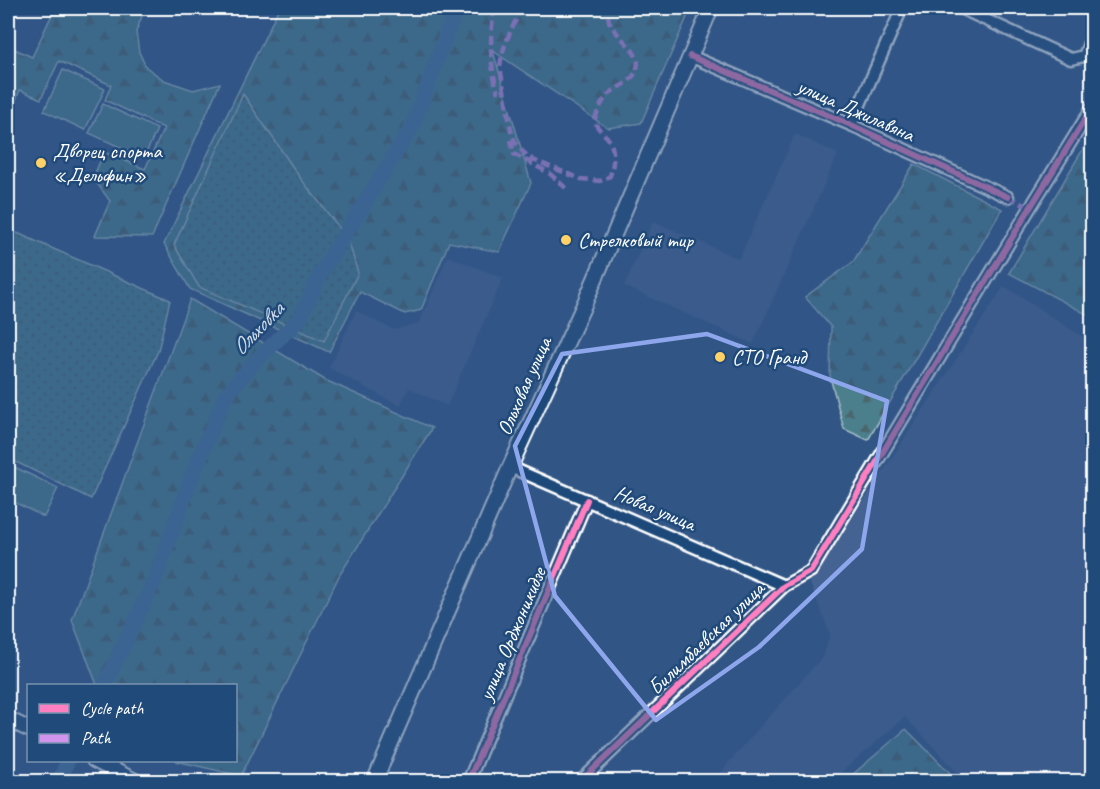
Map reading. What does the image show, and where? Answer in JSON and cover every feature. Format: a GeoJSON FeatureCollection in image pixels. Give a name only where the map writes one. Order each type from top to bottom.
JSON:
{"type":"FeatureCollection","features":[{"type":"Feature","properties":{"kind":"main road","name":"Ольховая улица"},"geometry":{"type":"LineString","coordinates":[[374,782],[510,467],[583,308],[711,8]]}},
{"type":"Feature","properties":{"kind":"main road"},"geometry":{"type":"LineString","coordinates":[[8,719],[27,728]]}},
{"type":"Feature","properties":{"kind":"main road"},"geometry":{"type":"LineString","coordinates":[[98,762],[137,782]]}},
{"type":"Feature","properties":{"kind":"street"},"geometry":{"type":"LineString","coordinates":[[851,125],[902,8]]}},
{"type":"Feature","properties":{"kind":"street"},"geometry":{"type":"LineString","coordinates":[[960,8],[1071,59],[1084,56],[1092,36]]}},
{"type":"Feature","properties":{"kind":"street","name":"улица Джилавяна"},"geometry":{"type":"LineString","coordinates":[[690,56],[851,125],[1008,197]]}},
{"type":"Feature","properties":{"kind":"street","name":"Билимбаевская улица"},"geometry":{"type":"LineString","coordinates":[[580,782],[784,586],[811,571],[1092,108]]}},
{"type":"Feature","properties":{"kind":"street","name":"Новая улица"},"geometry":{"type":"LineString","coordinates":[[510,467],[784,586]]}},
{"type":"Feature","properties":{"kind":"street","name":"улица Орджоникидзе"},"geometry":{"type":"LineString","coordinates":[[468,782],[587,500]]}},
{"type":"Feature","properties":{"kind":"highlighted area"},"geometry":{"type":"Polygon","coordinates":[[[707,334],[887,401],[862,549],[759,647],[656,720],[555,596],[515,446],[562,354],[707,334]]]}},
{"type":"Feature","properties":{"kind":"shaded area"},"geometry":{"type":"Polygon","coordinates":[[[795,134],[838,154],[753,344],[624,286],[653,221],[739,259],[795,134]]]}},
{"type":"Feature","properties":{"kind":"shaded area"},"geometry":{"type":"Polygon","coordinates":[[[448,256],[503,278],[447,406],[409,388],[400,406],[329,368],[356,311],[394,330],[419,323],[448,256]]]}},
{"type":"Feature","properties":{"kind":"shaded area"},"geometry":{"type":"Polygon","coordinates":[[[1004,286],[1092,343],[1092,781],[966,781],[905,717],[831,781],[715,781],[729,762],[824,655],[830,634],[810,583],[1004,286]]]}},
{"type":"Feature","properties":{"kind":"green space"},"geometry":{"type":"Polygon","coordinates":[[[55,8],[145,8],[136,32],[139,52],[146,67],[164,80],[193,90],[220,83],[152,237],[95,236],[110,201],[93,178],[104,152],[145,169],[164,128],[105,100],[111,85],[59,61],[41,99],[20,90],[8,119],[8,46],[32,57],[55,8]]]}},
{"type":"Feature","properties":{"kind":"green space"},"geometry":{"type":"Polygon","coordinates":[[[279,8],[691,8],[641,123],[608,128],[493,51],[531,183],[499,252],[449,242],[421,310],[405,314],[360,292],[329,352],[190,289],[164,244],[279,8]]]}},
{"type":"Feature","properties":{"kind":"green space"},"geometry":{"type":"Polygon","coordinates":[[[63,70],[105,89],[85,130],[44,111],[63,70]]]}},
{"type":"Feature","properties":{"kind":"green space"},"geometry":{"type":"Polygon","coordinates":[[[243,94],[301,179],[348,239],[358,273],[324,341],[199,287],[174,245],[243,94]]]}},
{"type":"Feature","properties":{"kind":"green space"},"geometry":{"type":"Polygon","coordinates":[[[103,104],[157,129],[144,158],[89,133],[103,104]]]}},
{"type":"Feature","properties":{"kind":"green space"},"geometry":{"type":"Polygon","coordinates":[[[1092,134],[1092,317],[1009,273],[1092,134]]]}},
{"type":"Feature","properties":{"kind":"green space"},"geometry":{"type":"Polygon","coordinates":[[[914,164],[1002,209],[868,440],[844,429],[830,377],[831,327],[805,297],[853,262],[914,164]]]}},
{"type":"Feature","properties":{"kind":"green space"},"geometry":{"type":"Polygon","coordinates":[[[8,229],[170,300],[158,351],[91,499],[8,458],[8,229]]]}},
{"type":"Feature","properties":{"kind":"green space"},"geometry":{"type":"Polygon","coordinates":[[[190,299],[325,380],[432,428],[339,576],[241,776],[180,762],[237,762],[237,684],[97,684],[72,620],[190,299]]]}},
{"type":"Feature","properties":{"kind":"green space"},"geometry":{"type":"Polygon","coordinates":[[[8,464],[58,488],[44,517],[8,499],[8,464]]]}},
{"type":"Feature","properties":{"kind":"green space"},"geometry":{"type":"Polygon","coordinates":[[[906,729],[958,781],[845,781],[906,729]]]}},
{"type":"Feature","properties":{"kind":"waterway","name":"Ольховка"},"geometry":{"type":"LineString","coordinates":[[105,684],[154,582],[194,471],[226,395],[256,360],[299,320],[321,273],[412,127],[456,8]]}},
{"type":"Feature","properties":{"kind":"waterway","name":"Ольховка"},"geometry":{"type":"LineString","coordinates":[[59,782],[67,762]]}},
{"type":"Feature","properties":{"kind":"marked path"},"geometry":{"type":"LineString","coordinates":[[494,8],[491,50],[498,93]]}},
{"type":"Feature","properties":{"kind":"marked path"},"geometry":{"type":"LineString","coordinates":[[522,8],[505,44],[500,67],[515,142],[533,160],[581,179],[600,181],[610,176],[613,151],[607,137],[594,121],[607,96],[628,82],[635,74],[638,62],[632,50],[612,27],[609,21],[609,8]]}},
{"type":"Feature","properties":{"kind":"marked path"},"geometry":{"type":"LineString","coordinates":[[511,140],[514,154],[549,173],[567,189]]}},
{"type":"Feature","properties":{"kind":"marked path"},"geometry":{"type":"LineString","coordinates":[[1008,197],[1030,208]]}},
{"type":"Feature","properties":{"kind":"cycle path"},"geometry":{"type":"LineString","coordinates":[[690,56],[851,125],[1008,197]]}},
{"type":"Feature","properties":{"kind":"cycle path"},"geometry":{"type":"LineString","coordinates":[[580,782],[784,586],[811,571],[1092,108]]}},
{"type":"Feature","properties":{"kind":"cycle path"},"geometry":{"type":"LineString","coordinates":[[468,782],[587,500]]}},
{"type":"Feature","properties":{"kind":"place","name":"Дворец спорта «Дельфин»"},"geometry":{"type":"Point","coordinates":[41,163]}},
{"type":"Feature","properties":{"kind":"place","name":"Стрелковый тир"},"geometry":{"type":"Point","coordinates":[566,240]}},
{"type":"Feature","properties":{"kind":"place","name":"СТО Гранд"},"geometry":{"type":"Point","coordinates":[720,357]}}]}
